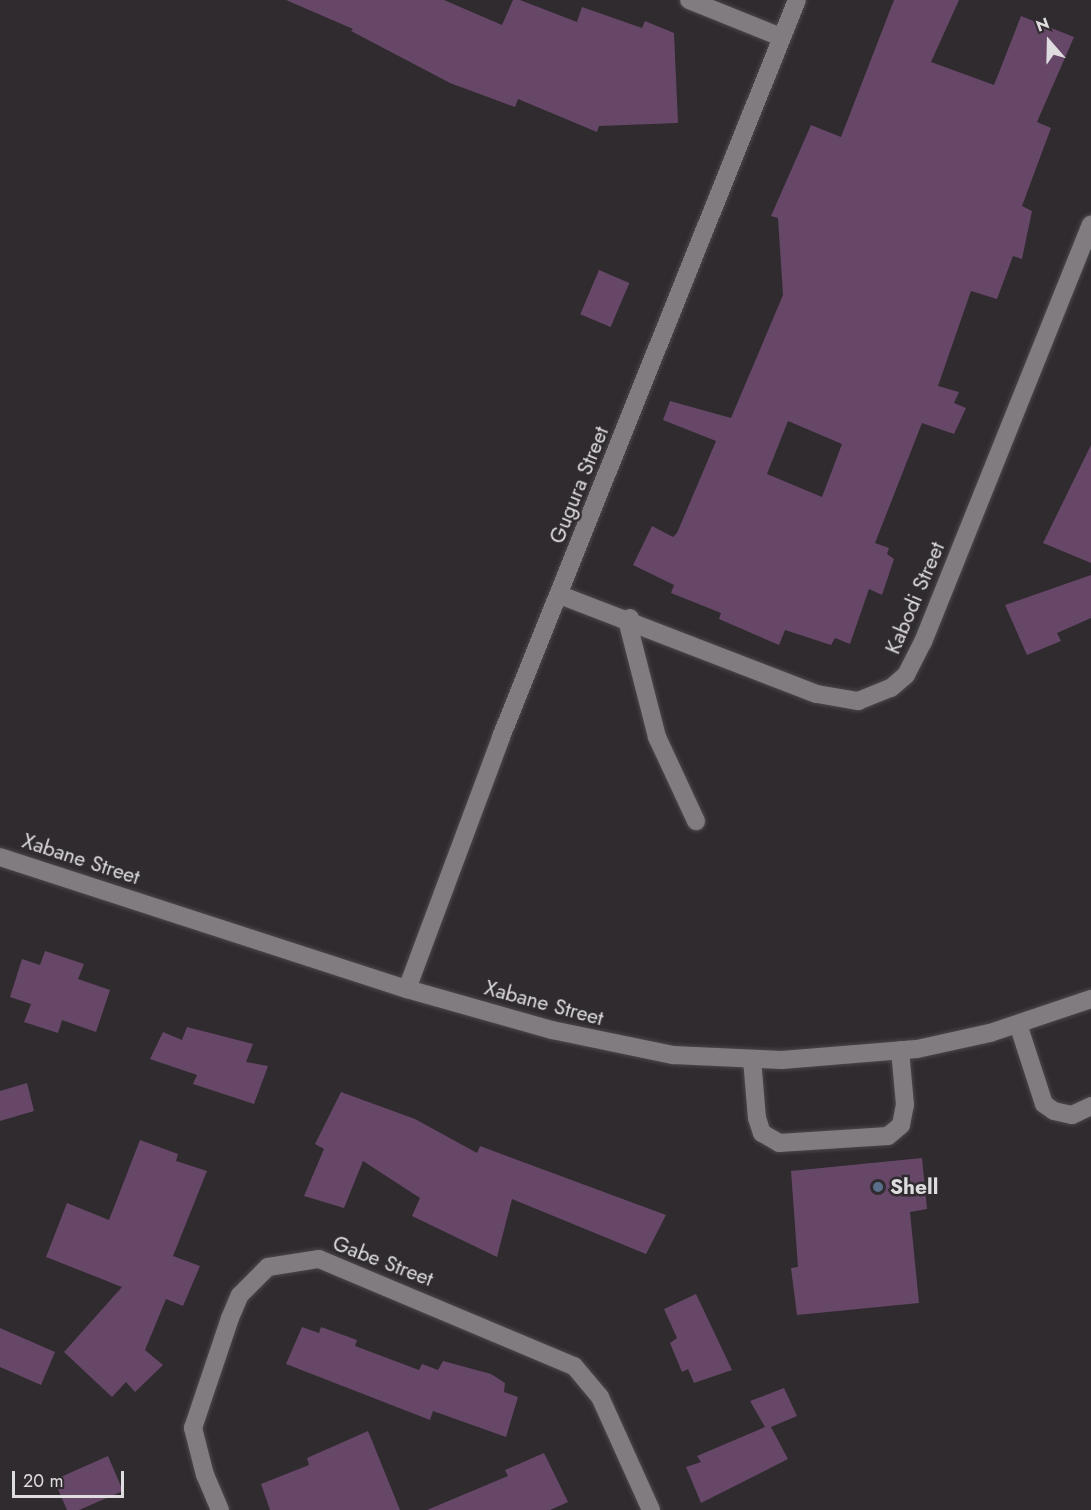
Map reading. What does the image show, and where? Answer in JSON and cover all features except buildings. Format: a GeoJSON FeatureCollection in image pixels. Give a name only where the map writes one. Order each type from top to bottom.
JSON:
{"type":"FeatureCollection","features":[{"type":"Feature","properties":{"kind":"street"},"geometry":{"type":"LineString","coordinates":[[689,0],[781,37]]}},
{"type":"Feature","properties":{"kind":"street","name":"Gugura Street"},"geometry":{"type":"LineString","coordinates":[[407,989],[501,737],[560,595],[796,0]]}},
{"type":"Feature","properties":{"kind":"street","name":"Kabodi Street"},"geometry":{"type":"LineString","coordinates":[[560,595],[628,619],[817,694],[858,701],[891,688],[906,675],[919,651],[1091,225]]}},
{"type":"Feature","properties":{"kind":"street"},"geometry":{"type":"LineString","coordinates":[[628,619],[657,737],[696,821]]}},
{"type":"Feature","properties":{"kind":"street","name":"Xabane Street"},"geometry":{"type":"LineString","coordinates":[[0,857],[407,989],[626,1047],[752,1059],[900,1050],[1018,1024],[1091,999]]}},
{"type":"Feature","properties":{"kind":"street"},"geometry":{"type":"LineString","coordinates":[[1018,1024],[1044,1104],[1054,1111],[1072,1114],[1091,1106]]}},
{"type":"Feature","properties":{"kind":"street"},"geometry":{"type":"LineString","coordinates":[[752,1059],[757,1118],[762,1133],[779,1143],[888,1136],[901,1125],[905,1105],[900,1050]]}},
{"type":"Feature","properties":{"kind":"street","name":"Gabe Street"},"geometry":{"type":"LineString","coordinates":[[220,1510],[196,1444],[193,1428],[197,1408],[240,1295],[268,1267],[301,1259],[319,1259],[574,1366],[600,1397],[651,1510]]}},
{"type":"Feature","properties":{"kind":"place","name":"Shell"},"geometry":{"type":"Point","coordinates":[878,1187]}}]}
